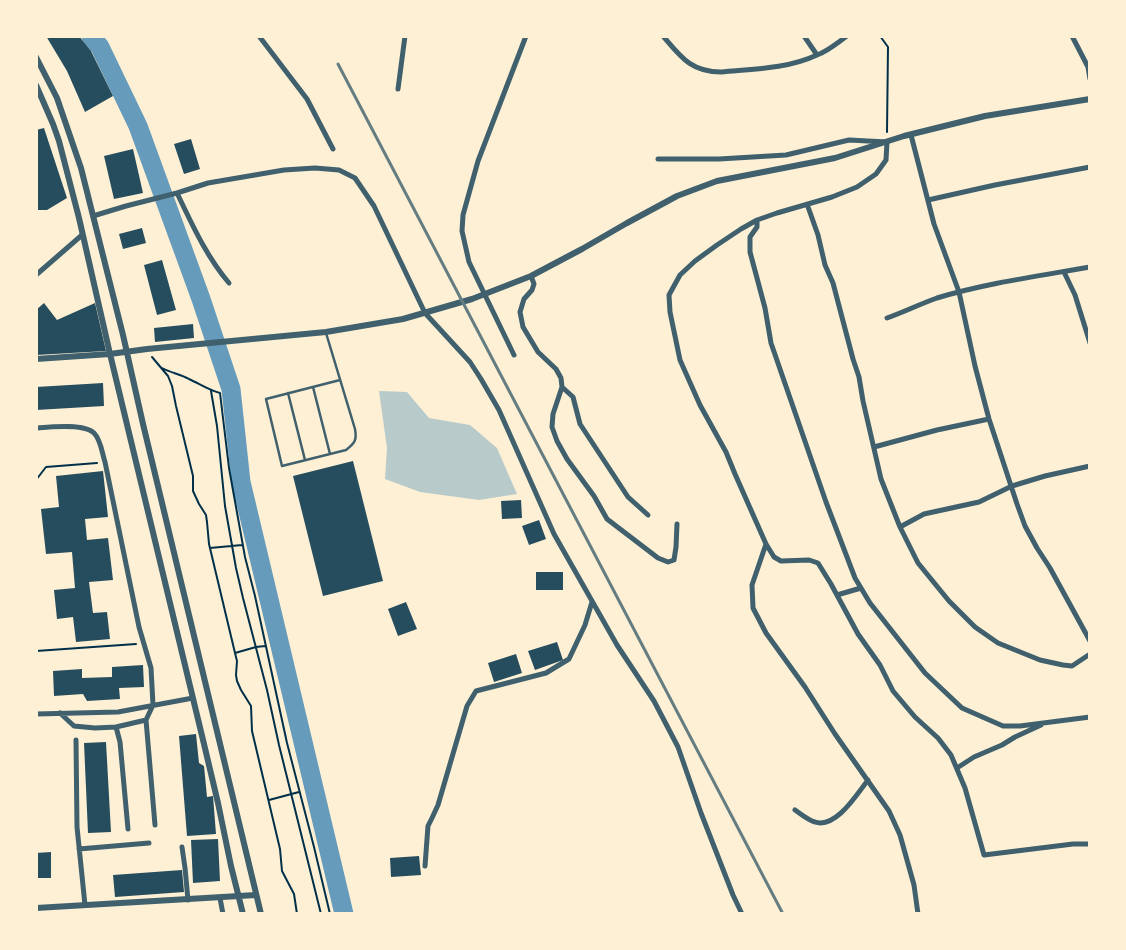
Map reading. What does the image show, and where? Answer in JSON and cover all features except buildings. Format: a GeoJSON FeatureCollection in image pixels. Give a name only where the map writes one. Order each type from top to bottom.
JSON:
{"type":"FeatureCollection","features":[{"type":"Feature","properties":{"kind":"street"},"geometry":{"type":"LineString","coordinates":[[259,36],[306,99],[333,149]]}},
{"type":"Feature","properties":{"kind":"street"},"geometry":{"type":"LineString","coordinates":[[398,89],[406,36]]}},
{"type":"Feature","properties":{"kind":"street"},"geometry":{"type":"LineString","coordinates":[[514,355],[469,262],[462,231],[463,215],[478,160],[526,36]]}},
{"type":"Feature","properties":{"kind":"street"},"geometry":{"type":"LineString","coordinates":[[663,36],[679,55],[694,67],[709,72],[793,64],[817,55],[847,36]]}},
{"type":"Feature","properties":{"kind":"street"},"geometry":{"type":"LineString","coordinates":[[804,36],[817,55]]}},
{"type":"Feature","properties":{"kind":"street"},"geometry":{"type":"LineString","coordinates":[[1072,36],[1088,66],[1090,79]]}},
{"type":"Feature","properties":{"kind":"street"},"geometry":{"type":"LineString","coordinates":[[36,57],[57,98],[81,168],[261,914]]}},
{"type":"Feature","properties":{"kind":"street"},"geometry":{"type":"LineString","coordinates":[[36,85],[59,140],[218,802],[243,914]]}},
{"type":"Feature","properties":{"kind":"street"},"geometry":{"type":"LineString","coordinates":[[36,360],[326,332],[425,313],[472,299],[531,276],[677,196],[717,181],[835,158],[985,116],[1090,99]]}},
{"type":"Feature","properties":{"kind":"street"},"geometry":{"type":"LineString","coordinates":[[912,135],[934,224],[959,292],[989,419],[1025,526],[1090,641]]}},
{"type":"Feature","properties":{"kind":"street"},"geometry":{"type":"LineString","coordinates":[[658,159],[719,159],[786,155],[849,140],[887,142]]}},
{"type":"Feature","properties":{"kind":"street"},"geometry":{"type":"LineString","coordinates":[[887,142],[886,160],[876,174],[857,187],[832,197],[777,212],[757,220],[716,245],[680,275],[670,295],[672,327],[680,360],[700,406],[726,452],[766,544],[774,557],[781,561],[808,560],[818,563],[858,634],[880,665],[893,691],[915,717],[938,738],[951,755],[966,788],[984,855],[1073,844],[1090,844]]}},
{"type":"Feature","properties":{"kind":"street"},"geometry":{"type":"LineString","coordinates":[[928,200],[1090,167]]}},
{"type":"Feature","properties":{"kind":"street"},"geometry":{"type":"LineString","coordinates":[[93,216],[208,183],[284,170],[315,168],[339,170],[355,178],[374,206],[425,313],[470,362],[481,378],[499,410],[554,534],[617,646],[654,701],[678,747],[701,813],[742,914]]}},
{"type":"Feature","properties":{"kind":"street"},"geometry":{"type":"LineString","coordinates":[[177,193],[199,239],[229,283]]}},
{"type":"Feature","properties":{"kind":"street"},"geometry":{"type":"LineString","coordinates":[[807,204],[818,235],[825,265],[833,283],[859,377],[881,479],[900,527],[918,563],[949,601],[975,627],[998,643],[1040,660],[1072,666],[1090,654]]}},
{"type":"Feature","properties":{"kind":"street"},"geometry":{"type":"LineString","coordinates":[[757,220],[757,227],[750,237],[750,252],[765,308],[771,343],[835,527],[855,578],[870,604],[926,673],[962,708],[1003,726],[1020,726],[1090,717]]}},
{"type":"Feature","properties":{"kind":"street"},"geometry":{"type":"LineString","coordinates":[[36,274],[82,234]]}},
{"type":"Feature","properties":{"kind":"street"},"geometry":{"type":"LineString","coordinates":[[887,318],[959,292],[1018,279],[1090,267]]}},
{"type":"Feature","properties":{"kind":"street"},"geometry":{"type":"LineString","coordinates":[[1064,272],[1075,295],[1090,343]]}},
{"type":"Feature","properties":{"kind":"street"},"geometry":{"type":"LineString","coordinates":[[531,276],[534,284],[532,290],[524,299],[520,312],[523,327],[538,352],[556,369],[561,378],[562,388],[553,414],[552,427],[557,441],[567,458],[594,496],[606,519],[658,558],[668,562],[674,560],[677,524]]}},
{"type":"Feature","properties":{"kind":"street"},"geometry":{"type":"LineString","coordinates":[[562,388],[573,397],[580,424],[628,497],[648,515]]}},
{"type":"Feature","properties":{"kind":"street"},"geometry":{"type":"LineString","coordinates":[[874,447],[937,430],[989,419]]}},
{"type":"Feature","properties":{"kind":"street"},"geometry":{"type":"LineString","coordinates":[[36,428],[68,427],[90,430],[98,440],[139,627],[151,668],[153,705],[146,720],[155,825]]}},
{"type":"Feature","properties":{"kind":"street"},"geometry":{"type":"LineString","coordinates":[[900,527],[924,514],[979,502],[1012,486],[1090,466]]}},
{"type":"Feature","properties":{"kind":"street"},"geometry":{"type":"LineString","coordinates":[[766,544],[752,584],[753,608],[766,633],[889,811],[900,835],[914,885],[918,914]]}},
{"type":"Feature","properties":{"kind":"street"},"geometry":{"type":"LineString","coordinates":[[837,595],[860,588]]}},
{"type":"Feature","properties":{"kind":"street"},"geometry":{"type":"LineString","coordinates":[[425,866],[428,826],[438,805],[462,721],[471,698],[476,691],[546,673],[569,659],[585,626],[592,602]]}},
{"type":"Feature","properties":{"kind":"street"},"geometry":{"type":"LineString","coordinates":[[36,714],[118,712],[193,698]]}},
{"type":"Feature","properties":{"kind":"street"},"geometry":{"type":"LineString","coordinates":[[60,713],[74,726],[94,728],[116,727],[146,720]]}},
{"type":"Feature","properties":{"kind":"street"},"geometry":{"type":"LineString","coordinates":[[957,768],[974,757],[1045,723]]}},
{"type":"Feature","properties":{"kind":"street"},"geometry":{"type":"LineString","coordinates":[[116,727],[120,742],[128,830]]}},
{"type":"Feature","properties":{"kind":"street"},"geometry":{"type":"LineString","coordinates":[[76,740],[77,827],[85,905]]}},
{"type":"Feature","properties":{"kind":"street"},"geometry":{"type":"LineString","coordinates":[[795,810],[813,822],[822,824],[836,818],[868,780]]}},
{"type":"Feature","properties":{"kind":"street"},"geometry":{"type":"LineString","coordinates":[[79,849],[149,843]]}},
{"type":"Feature","properties":{"kind":"street"},"geometry":{"type":"LineString","coordinates":[[182,847],[188,900]]}},
{"type":"Feature","properties":{"kind":"street"},"geometry":{"type":"LineString","coordinates":[[36,908],[256,895]]}},
{"type":"Feature","properties":{"kind":"street"},"geometry":{"type":"LineString","coordinates":[[220,898],[223,914]]}},
{"type":"Feature","properties":{"kind":"lane"},"geometry":{"type":"LineString","coordinates":[[326,332],[356,429],[356,437],[352,445],[346,450],[282,466],[266,399],[340,380]]}},
{"type":"Feature","properties":{"kind":"lane"},"geometry":{"type":"LineString","coordinates":[[313,386],[330,454]]}},
{"type":"Feature","properties":{"kind":"lane"},"geometry":{"type":"LineString","coordinates":[[288,393],[305,460]]}},
{"type":"Feature","properties":{"kind":"path"},"geometry":{"type":"LineString","coordinates":[[880,36],[888,47],[887,142]]}},
{"type":"Feature","properties":{"kind":"path"},"geometry":{"type":"LineString","coordinates":[[146,349],[168,376],[172,386],[193,476],[193,491],[208,522],[210,548],[237,661],[236,675],[240,690],[251,706],[252,731],[280,849],[282,872],[294,894],[297,914]]}},
{"type":"Feature","properties":{"kind":"path"},"geometry":{"type":"LineString","coordinates":[[162,368],[187,378],[211,391],[220,393],[229,468],[242,544],[287,743],[330,914]]}},
{"type":"Feature","properties":{"kind":"path"},"geometry":{"type":"LineString","coordinates":[[211,391],[217,426],[225,506],[232,546],[243,598],[321,914]]}},
{"type":"Feature","properties":{"kind":"path"},"geometry":{"type":"LineString","coordinates":[[36,480],[46,467],[104,462]]}},
{"type":"Feature","properties":{"kind":"path"},"geometry":{"type":"LineString","coordinates":[[210,548],[242,544]]}},
{"type":"Feature","properties":{"kind":"path"},"geometry":{"type":"LineString","coordinates":[[36,651],[145,643]]}},
{"type":"Feature","properties":{"kind":"path"},"geometry":{"type":"LineString","coordinates":[[235,653],[256,646],[265,646]]}},
{"type":"Feature","properties":{"kind":"path"},"geometry":{"type":"LineString","coordinates":[[269,800],[299,792]]}},
{"type":"Feature","properties":{"kind":"shaded area"},"geometry":{"type":"Polygon","coordinates":[[[379,391],[407,392],[429,418],[470,425],[497,448],[517,494],[479,500],[420,492],[385,479],[387,448],[379,391]]]}},
{"type":"Feature","properties":{"kind":"waterway"},"geometry":{"type":"LineString","coordinates":[[91,36],[100,47],[138,126],[201,299],[231,389],[241,482],[344,914]]}},
{"type":"Feature","properties":{"kind":"railway"},"geometry":{"type":"LineString","coordinates":[[338,64],[783,914]]}}]}
